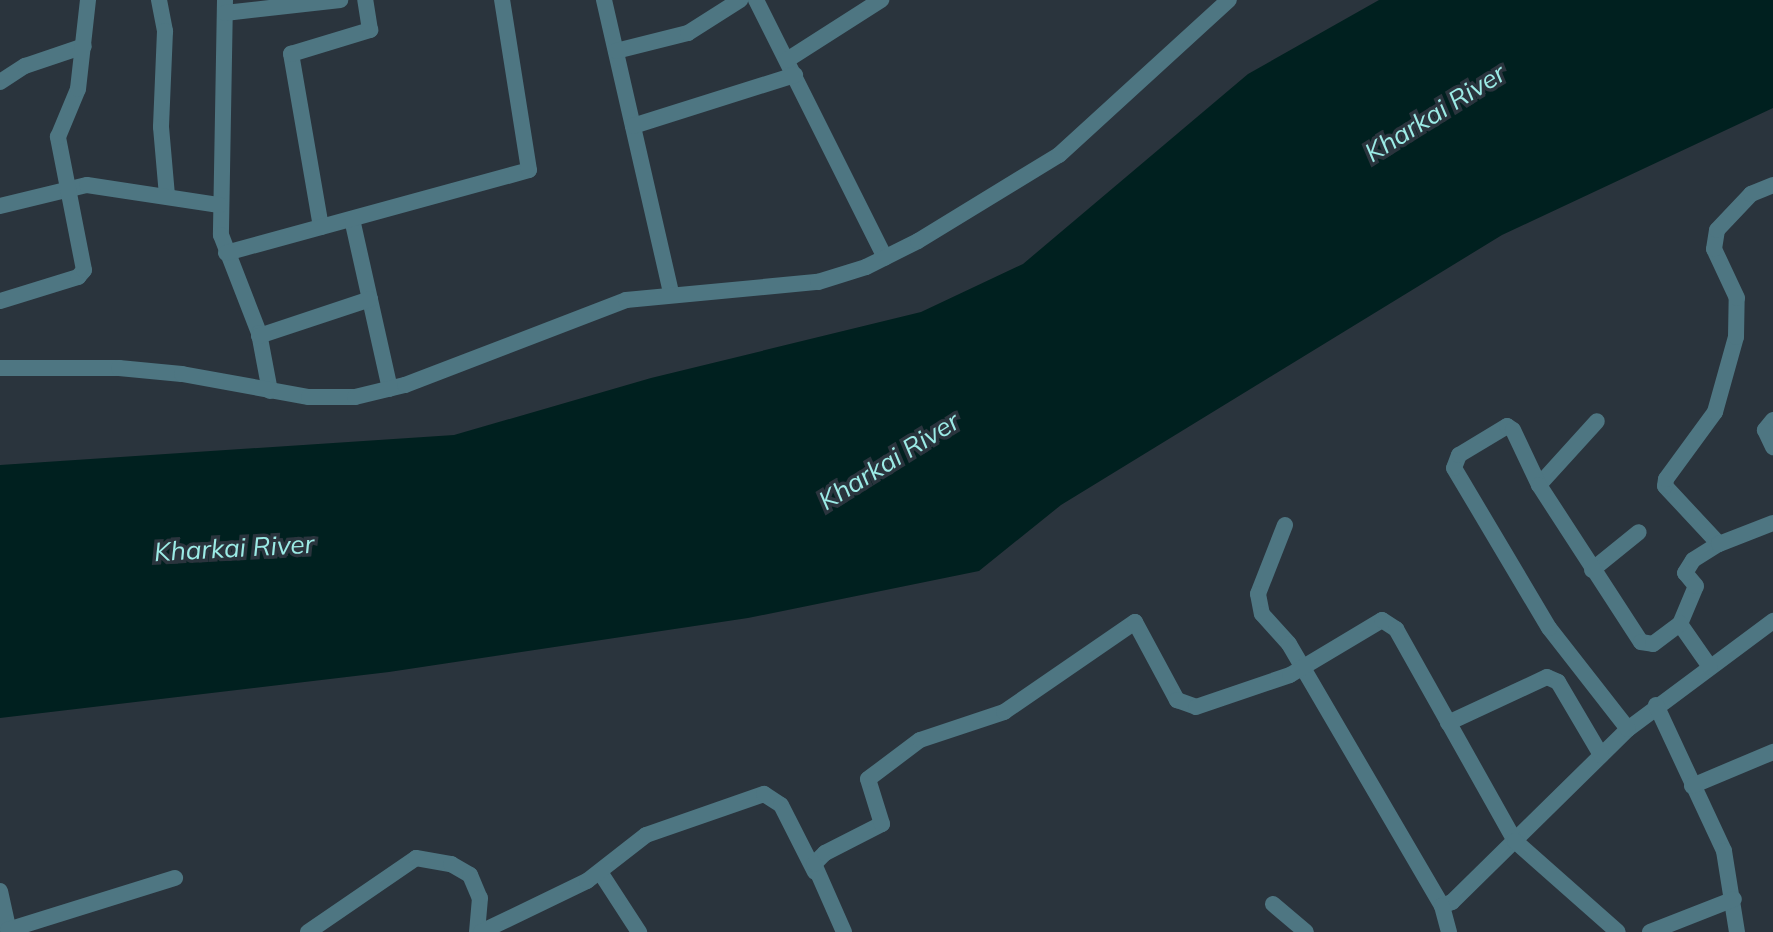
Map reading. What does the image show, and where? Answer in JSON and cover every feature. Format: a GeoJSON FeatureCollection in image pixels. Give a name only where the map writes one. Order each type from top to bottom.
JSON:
{"type":"FeatureCollection","features":[{"type":"Feature","properties":{"kind":"street"},"geometry":{"type":"LineString","coordinates":[[0,301],[82,275],[58,137],[78,89],[88,0]]}},
{"type":"Feature","properties":{"kind":"street"},"geometry":{"type":"LineString","coordinates":[[159,0],[165,31],[161,127],[167,195]]}},
{"type":"Feature","properties":{"kind":"street"},"geometry":{"type":"LineString","coordinates":[[270,391],[259,336],[226,253],[219,205],[225,6],[340,0]]}},
{"type":"Feature","properties":{"kind":"street"},"geometry":{"type":"LineString","coordinates":[[321,227],[291,54],[370,30],[373,22],[365,0]]}},
{"type":"Feature","properties":{"kind":"street"},"geometry":{"type":"LineString","coordinates":[[226,253],[532,167],[502,0]]}},
{"type":"Feature","properties":{"kind":"street"},"geometry":{"type":"LineString","coordinates":[[604,0],[671,293]]}},
{"type":"Feature","properties":{"kind":"street"},"geometry":{"type":"LineString","coordinates":[[616,51],[688,33],[740,0]]}},
{"type":"Feature","properties":{"kind":"street"},"geometry":{"type":"LineString","coordinates":[[756,0],[885,258]]}},
{"type":"Feature","properties":{"kind":"street"},"geometry":{"type":"LineString","coordinates":[[633,126],[791,67],[881,0]]}},
{"type":"Feature","properties":{"kind":"street"},"geometry":{"type":"LineString","coordinates":[[0,368],[119,368],[270,391],[355,397],[390,389],[589,312],[671,293],[818,282],[885,258],[1059,155],[1229,0]]}},
{"type":"Feature","properties":{"kind":"street"},"geometry":{"type":"LineString","coordinates":[[0,82],[25,66],[84,46]]}},
{"type":"Feature","properties":{"kind":"street"},"geometry":{"type":"LineString","coordinates":[[1719,544],[1665,486],[1666,479],[1715,412],[1736,337],[1737,298],[1714,249],[1717,230],[1751,194],[1773,185]]}},
{"type":"Feature","properties":{"kind":"street"},"geometry":{"type":"LineString","coordinates":[[0,206],[66,189],[114,186],[219,205]]}},
{"type":"Feature","properties":{"kind":"street"},"geometry":{"type":"LineString","coordinates":[[352,219],[390,389]]}},
{"type":"Feature","properties":{"kind":"street"},"geometry":{"type":"LineString","coordinates":[[259,336],[370,299]]}},
{"type":"Feature","properties":{"kind":"street"},"geometry":{"type":"LineString","coordinates":[[1773,420],[1765,430],[1773,447]]}},
{"type":"Feature","properties":{"kind":"street"},"geometry":{"type":"LineString","coordinates":[[1539,485],[1597,421]]}},
{"type":"Feature","properties":{"kind":"street"},"geometry":{"type":"LineString","coordinates":[[1628,729],[1549,628],[1454,468],[1455,461],[1507,426],[1539,485],[1641,642],[1653,644],[1680,624],[1696,586],[1685,573],[1693,560],[1719,544],[1773,523]]}},
{"type":"Feature","properties":{"kind":"street"},"geometry":{"type":"LineString","coordinates":[[1285,525],[1258,605],[1302,668],[1442,906],[1449,932]]}},
{"type":"Feature","properties":{"kind":"street"},"geometry":{"type":"LineString","coordinates":[[1592,570],[1639,532]]}},
{"type":"Feature","properties":{"kind":"street"},"geometry":{"type":"LineString","coordinates":[[815,872],[814,864],[825,853],[882,824],[884,815],[868,783],[874,770],[936,731],[1004,712],[1132,623],[1138,623],[1177,700],[1189,707],[1302,668],[1374,622],[1389,622],[1515,841],[1618,932]]}},
{"type":"Feature","properties":{"kind":"street"},"geometry":{"type":"LineString","coordinates":[[1680,624],[1710,667]]}},
{"type":"Feature","properties":{"kind":"street"},"geometry":{"type":"LineString","coordinates":[[1442,906],[1515,841],[1656,705],[1772,625]]}},
{"type":"Feature","properties":{"kind":"street"},"geometry":{"type":"LineString","coordinates":[[1448,723],[1547,677],[1558,682],[1601,755]]}},
{"type":"Feature","properties":{"kind":"street"},"geometry":{"type":"LineString","coordinates":[[1656,705],[1724,851],[1737,932]]}},
{"type":"Feature","properties":{"kind":"street"},"geometry":{"type":"LineString","coordinates":[[1692,786],[1773,752]]}},
{"type":"Feature","properties":{"kind":"street"},"geometry":{"type":"LineString","coordinates":[[308,932],[416,858],[461,867],[470,875],[480,898],[479,932],[600,872],[646,835],[764,794],[781,805],[815,872],[839,930]]}},
{"type":"Feature","properties":{"kind":"street"},"geometry":{"type":"LineString","coordinates":[[600,872],[639,932]]}},
{"type":"Feature","properties":{"kind":"street"},"geometry":{"type":"LineString","coordinates":[[0,891],[8,931],[175,878]]}},
{"type":"Feature","properties":{"kind":"street"},"geometry":{"type":"LineString","coordinates":[[1650,932],[1734,899]]}},
{"type":"Feature","properties":{"kind":"street"},"geometry":{"type":"LineString","coordinates":[[1273,904],[1306,932]]}},
{"type":"Feature","properties":{"kind":"water","name":"Kharkai River"},"geometry":{"type":"Polygon","coordinates":[[[1379,0],[1773,0],[1773,108],[1502,235],[1061,505],[979,571],[748,618],[389,672],[0,718],[0,465],[454,435],[651,378],[921,312],[1023,264],[1248,74],[1379,0]]]}}]}
